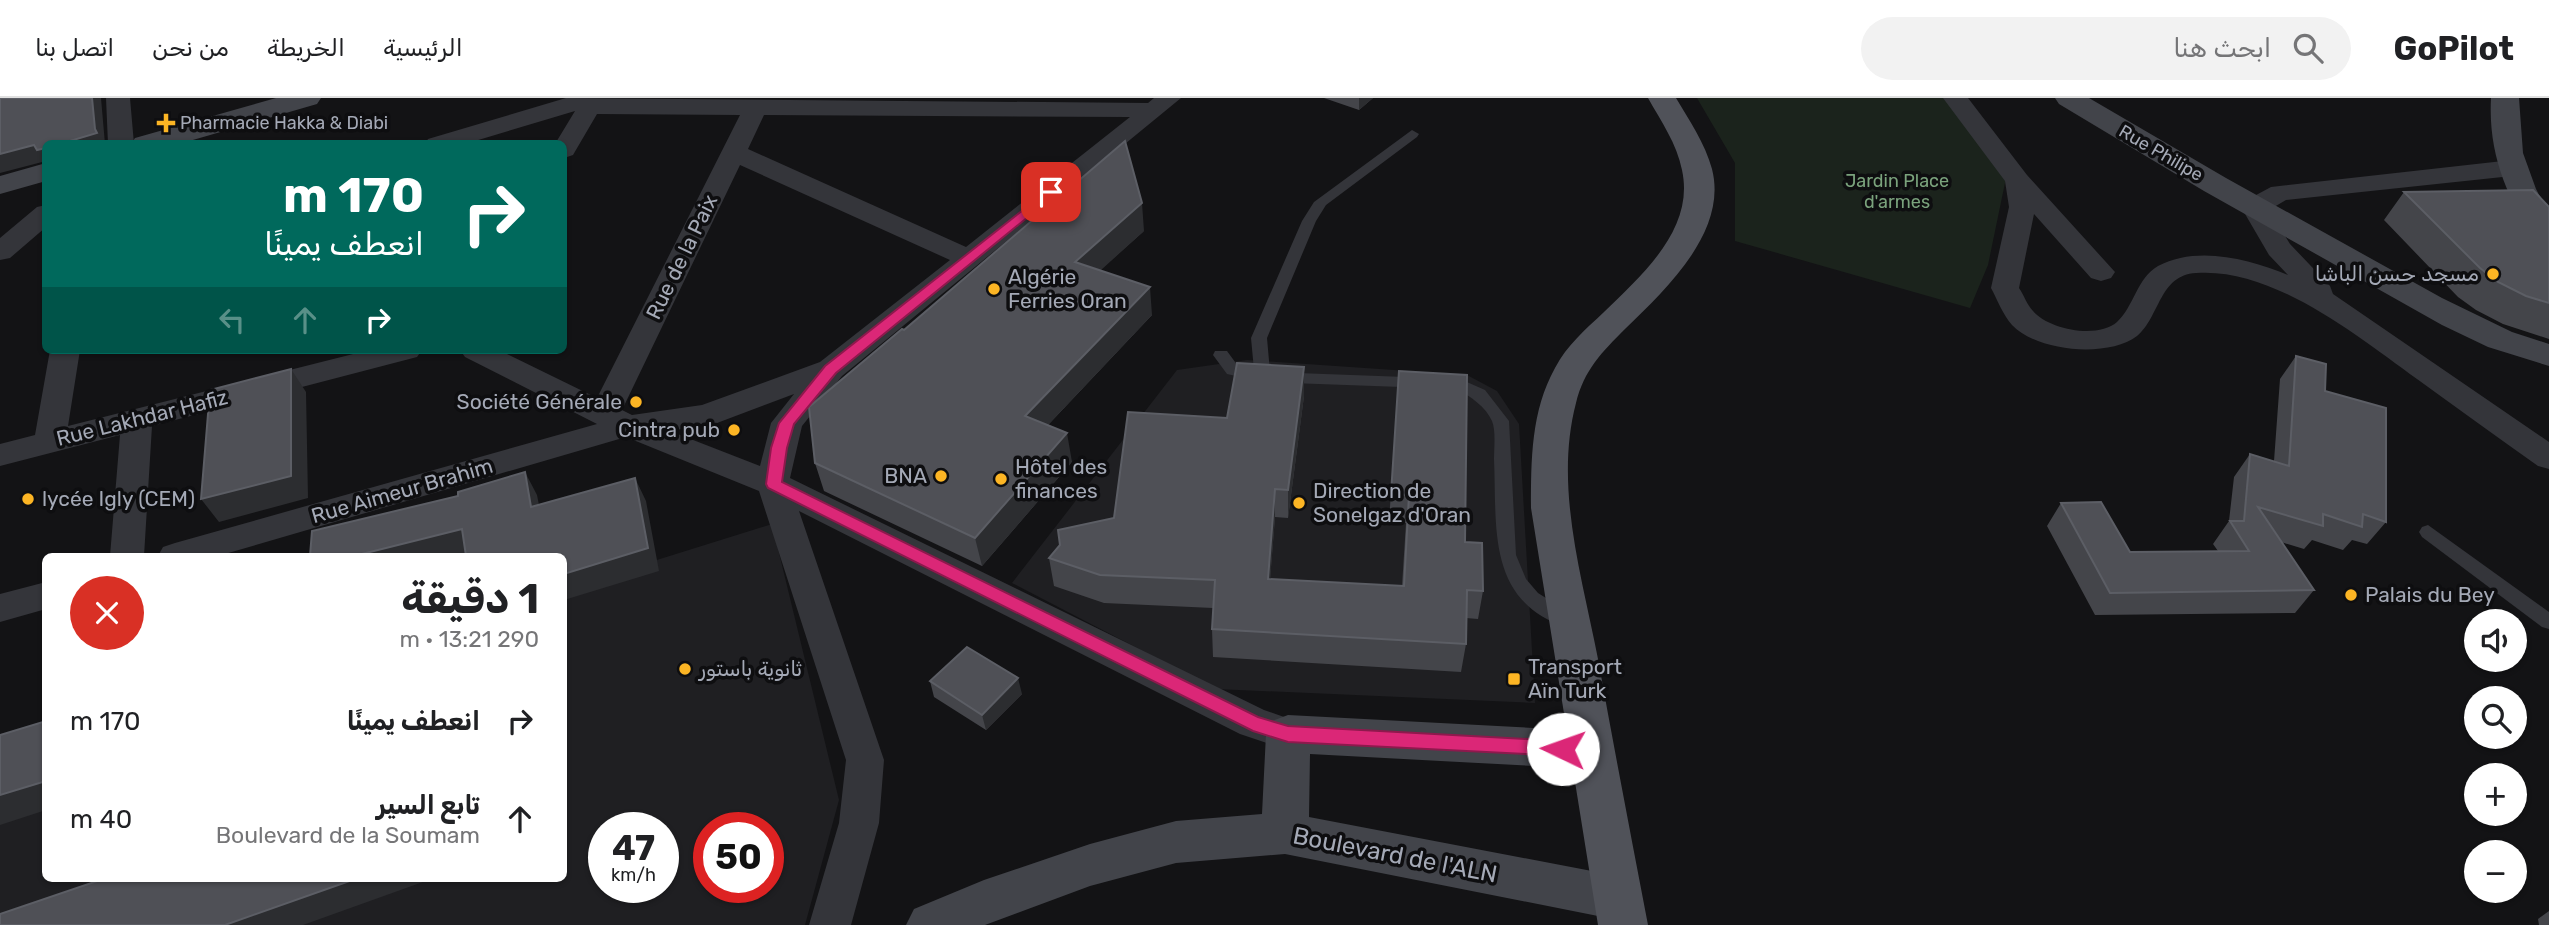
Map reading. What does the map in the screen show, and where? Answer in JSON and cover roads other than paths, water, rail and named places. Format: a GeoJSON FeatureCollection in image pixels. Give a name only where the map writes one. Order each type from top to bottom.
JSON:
{"type":"FeatureCollection","features":[{"type":"Feature","properties":{"kind":"main road"},"geometry":{"type":"LineString","coordinates":[[1620,912],[1550,509],[1553,424],[1560,391],[1590,340],[1619,317],[1670,262],[1685,239],[1699,199],[1695,163],[1662,98]]}},
{"type":"Feature","properties":{"kind":"street"},"geometry":{"type":"LineString","coordinates":[[118,98],[121,140]]}},
{"type":"Feature","properties":{"kind":"street"},"geometry":{"type":"LineString","coordinates":[[159,140],[307,98]]}},
{"type":"Feature","properties":{"kind":"street"},"geometry":{"type":"LineString","coordinates":[[1955,98],[2018,180],[2101,272]]}},
{"type":"Feature","properties":{"kind":"street","name":"Rue Philipe"},"geometry":{"type":"LineString","coordinates":[[2069,98],[2254,207],[2477,330],[2524,349],[2549,355]]}},
{"type":"Feature","properties":{"kind":"street"},"geometry":{"type":"LineString","coordinates":[[2505,98],[2503,117],[2512,168],[2530,207],[2549,237]]}},
{"type":"Feature","properties":{"kind":"street"},"geometry":{"type":"LineString","coordinates":[[567,143],[586,102]]}},
{"type":"Feature","properties":{"kind":"street"},"geometry":{"type":"LineString","coordinates":[[450,140],[586,102],[1161,104]]}},
{"type":"Feature","properties":{"kind":"street","name":"Rue de la Paix"},"geometry":{"type":"LineString","coordinates":[[616,421],[756,104]]}},
{"type":"Feature","properties":{"kind":"street"},"geometry":{"type":"LineString","coordinates":[[830,925],[862,810],[866,784],[864,760],[774,484],[779,448],[787,423],[831,369],[1161,104]]}},
{"type":"Feature","properties":{"kind":"street"},"geometry":{"type":"LineString","coordinates":[[733,152],[968,258]]}},
{"type":"Feature","properties":{"kind":"street"},"geometry":{"type":"LineString","coordinates":[[2512,168],[2280,194],[2254,207],[2279,249],[2331,304],[2549,458]]}},
{"type":"Feature","properties":{"kind":"street"},"geometry":{"type":"LineString","coordinates":[[0,186],[42,173]]}},
{"type":"Feature","properties":{"kind":"street"},"geometry":{"type":"LineString","coordinates":[[2018,180],[2022,207],[2005,288],[2023,319],[2041,330],[2063,338],[2107,340],[2129,328],[2158,279],[2170,271],[2194,264],[2250,269],[2331,304]]}},
{"type":"Feature","properties":{"kind":"street"},"geometry":{"type":"LineString","coordinates":[[0,252],[42,216]]}},
{"type":"Feature","properties":{"kind":"street"},"geometry":{"type":"LineString","coordinates":[[50,441],[64,354]]}},
{"type":"Feature","properties":{"kind":"street","name":"Rue Lakhdar Hafiz"},"geometry":{"type":"LineString","coordinates":[[0,455],[392,354]]}},
{"type":"Feature","properties":{"kind":"street"},"geometry":{"type":"LineString","coordinates":[[483,354],[616,421],[774,484],[1242,718],[1288,734],[1590,750]]}},
{"type":"Feature","properties":{"kind":"street"},"geometry":{"type":"LineString","coordinates":[[616,421],[706,415],[831,369]]}},
{"type":"Feature","properties":{"kind":"street"},"geometry":{"type":"LineString","coordinates":[[127,553],[137,420]]}},
{"type":"Feature","properties":{"kind":"street","name":"Rue Aimeur Brahim"},"geometry":{"type":"LineString","coordinates":[[185,553],[616,421]]}},
{"type":"Feature","properties":{"kind":"street"},"geometry":{"type":"LineString","coordinates":[[0,608],[42,596]]}},
{"type":"Feature","properties":{"kind":"street"},"geometry":{"type":"LineString","coordinates":[[1285,833],[1288,734]]}},
{"type":"Feature","properties":{"kind":"street","name":"Boulevard de l'ALN"},"geometry":{"type":"LineString","coordinates":[[931,925],[984,902],[1090,865],[1164,846],[1285,833],[1620,912]]}},
{"type":"Feature","properties":{"kind":"lane"},"geometry":{"type":"LineString","coordinates":[[1263,377],[1259,338],[1310,221],[1321,202],[1412,134]]}},
{"type":"Feature","properties":{"kind":"lane"},"geometry":{"type":"LineString","coordinates":[[1221,355],[1233,370],[1263,377],[1460,384],[1479,394],[1501,421],[1507,555],[1518,582],[1531,598],[1568,621]]}},
{"type":"Feature","properties":{"kind":"lane"},"geometry":{"type":"LineString","coordinates":[[2428,532],[2549,622]]}},
{"type":"Feature","properties":{"kind":"place","name":"Pharmacie Hakka & Diabi"},"geometry":{"type":"Point","coordinates":[166,123]}},
{"type":"Feature","properties":{"kind":"place","name":"مسجد حسن الباشا"},"geometry":{"type":"Point","coordinates":[2493,274]}},
{"type":"Feature","properties":{"kind":"place","name":"Algérie Ferries Oran"},"geometry":{"type":"Point","coordinates":[994,289]}},
{"type":"Feature","properties":{"kind":"place","name":"Société Générale"},"geometry":{"type":"Point","coordinates":[636,402]}},
{"type":"Feature","properties":{"kind":"place","name":"Cintra pub"},"geometry":{"type":"Point","coordinates":[734,430]}},
{"type":"Feature","properties":{"kind":"place","name":"BNA"},"geometry":{"type":"Point","coordinates":[941,476]}},
{"type":"Feature","properties":{"kind":"place","name":"Hôtel des finances"},"geometry":{"type":"Point","coordinates":[1001,479]}},
{"type":"Feature","properties":{"kind":"place","name":"lycée Igly (CEM)"},"geometry":{"type":"Point","coordinates":[28,499]}},
{"type":"Feature","properties":{"kind":"place","name":"Direction de Sonelgaz d'Oran"},"geometry":{"type":"Point","coordinates":[1299,503]}},
{"type":"Feature","properties":{"kind":"place","name":"Palais du Bey"},"geometry":{"type":"Point","coordinates":[2351,595]}},
{"type":"Feature","properties":{"kind":"place","name":"ثانوية باستور"},"geometry":{"type":"Point","coordinates":[685,669]}},
{"type":"Feature","properties":{"kind":"place","name":"Transport Aïn Turk"},"geometry":{"type":"Point","coordinates":[1514,679]}},
{"type":"Feature","properties":{"kind":"park label","name":"Jardin Place d'armes"},"geometry":{"type":"Point","coordinates":[1897,191]}}]}
